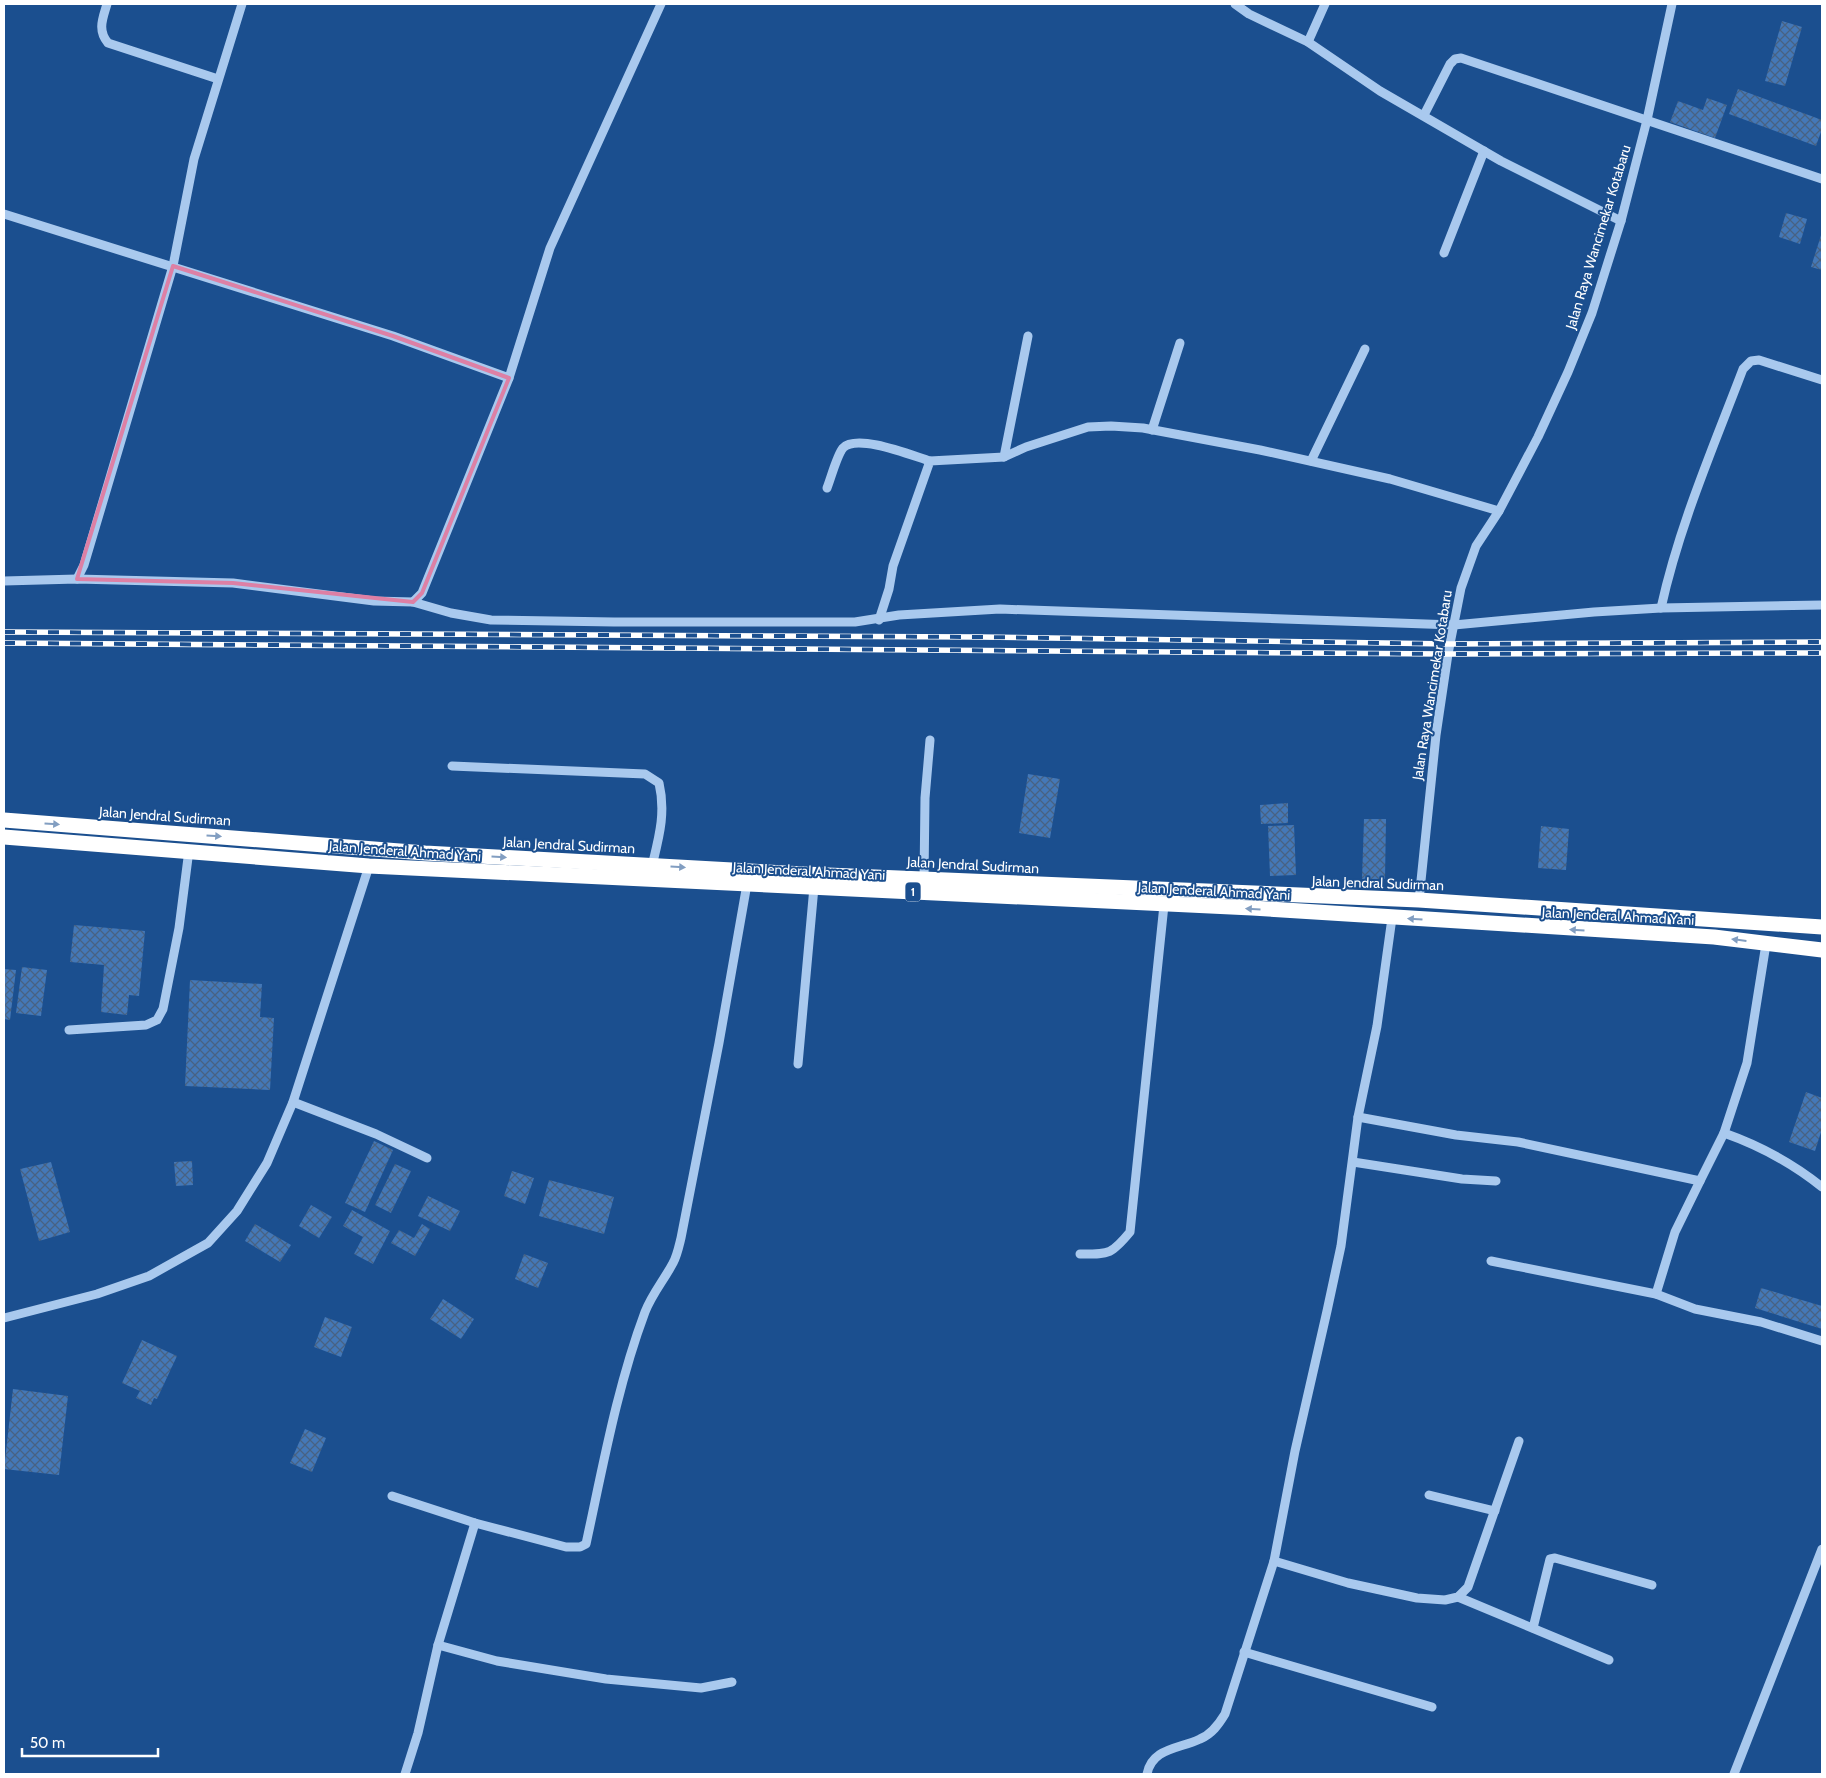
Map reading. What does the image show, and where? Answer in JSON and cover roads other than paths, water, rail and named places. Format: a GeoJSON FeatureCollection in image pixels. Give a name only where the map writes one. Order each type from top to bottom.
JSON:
{"type":"FeatureCollection","features":[{"type":"Feature","properties":{"kind":"highway","name":"Jalan Jendral Sudirman"},"geometry":{"type":"LineString","coordinates":[[4,820],[425,853],[924,879],[1419,900],[1822,927]]}},
{"type":"Feature","properties":{"kind":"highway","name":"Jalan Jenderal Ahmad Yani"},"geometry":{"type":"LineString","coordinates":[[4,837],[189,850],[369,866],[814,887],[1392,918],[1714,937],[1822,950]]}},
{"type":"Feature","properties":{"kind":"street"},"geometry":{"type":"LineString","coordinates":[[107,4],[101,26],[102,36],[108,43],[218,79]]}},
{"type":"Feature","properties":{"kind":"street"},"geometry":{"type":"LineString","coordinates":[[77,578],[84,565],[173,266],[194,159],[242,4]]}},
{"type":"Feature","properties":{"kind":"street"},"geometry":{"type":"LineString","coordinates":[[413,602],[422,593],[509,378],[550,248],[661,4]]}},
{"type":"Feature","properties":{"kind":"street"},"geometry":{"type":"LineString","coordinates":[[1235,4],[1249,14],[1308,42],[1380,91],[1484,151],[1621,221]]}},
{"type":"Feature","properties":{"kind":"street"},"geometry":{"type":"LineString","coordinates":[[1308,42],[1325,4]]}},
{"type":"Feature","properties":{"kind":"street","name":"Jalan Raya Wancimekar Kotabaru"},"geometry":{"type":"LineString","coordinates":[[1419,900],[1436,735],[1461,588],[1476,546],[1499,511],[1538,437],[1568,372],[1592,313],[1621,221],[1647,120],[1672,4]]}},
{"type":"Feature","properties":{"kind":"street"},"geometry":{"type":"LineString","coordinates":[[1424,115],[1450,64],[1455,59],[1461,58],[1822,179]]}},
{"type":"Feature","properties":{"kind":"street"},"geometry":{"type":"LineString","coordinates":[[1444,253],[1484,151]]}},
{"type":"Feature","properties":{"kind":"street"},"geometry":{"type":"LineString","coordinates":[[4,214],[393,336],[509,378]]}},
{"type":"Feature","properties":{"kind":"street"},"geometry":{"type":"LineString","coordinates":[[1004,458],[1028,336]]}},
{"type":"Feature","properties":{"kind":"street"},"geometry":{"type":"LineString","coordinates":[[1152,430],[1180,343]]}},
{"type":"Feature","properties":{"kind":"street"},"geometry":{"type":"LineString","coordinates":[[1311,461],[1365,349]]}},
{"type":"Feature","properties":{"kind":"street"},"geometry":{"type":"LineString","coordinates":[[1661,608],[1672,560],[1683,527],[1743,369],[1751,361],[1759,360],[1822,380]]}},
{"type":"Feature","properties":{"kind":"street"},"geometry":{"type":"LineString","coordinates":[[827,488],[843,448],[852,444],[866,443],[930,461],[1004,458],[1026,447],[1088,428],[1111,426],[1152,430],[1311,461],[1390,479],[1499,511]]}},
{"type":"Feature","properties":{"kind":"street"},"geometry":{"type":"LineString","coordinates":[[879,620],[889,589],[893,566],[930,461]]}},
{"type":"Feature","properties":{"kind":"street"},"geometry":{"type":"LineString","coordinates":[[4,581],[77,578],[234,583],[374,601],[413,602],[451,613],[491,620],[855,622],[899,616],[1000,609],[1454,625],[1661,608],[1822,605]]}},
{"type":"Feature","properties":{"kind":"street"},"geometry":{"type":"LineString","coordinates":[[924,879],[925,798],[930,740]]}},
{"type":"Feature","properties":{"kind":"street"},"geometry":{"type":"LineString","coordinates":[[452,766],[645,774],[659,783],[663,800],[663,822],[652,866]]}},
{"type":"Feature","properties":{"kind":"street"},"geometry":{"type":"LineString","coordinates":[[69,1030],[146,1025],[158,1020],[163,1009],[179,928],[189,850]]}},
{"type":"Feature","properties":{"kind":"street"},"geometry":{"type":"LineString","coordinates":[[4,1318],[134,1283],[208,1243],[237,1212],[254,1188],[267,1163],[292,1102],[369,866]]}},
{"type":"Feature","properties":{"kind":"street"},"geometry":{"type":"LineString","coordinates":[[392,1496],[475,1523],[566,1548],[580,1547],[586,1544],[600,1473],[633,1349],[645,1311],[658,1286],[674,1262],[681,1238],[718,1053],[747,884]]}},
{"type":"Feature","properties":{"kind":"street"},"geometry":{"type":"LineString","coordinates":[[798,1064],[814,887]]}},
{"type":"Feature","properties":{"kind":"street"},"geometry":{"type":"LineString","coordinates":[[1080,1254],[1106,1254],[1118,1246],[1130,1232],[1164,905]]}},
{"type":"Feature","properties":{"kind":"street"},"geometry":{"type":"LineString","coordinates":[[1147,1774],[1149,1763],[1155,1756],[1202,1739],[1218,1726],[1225,1714],[1274,1561],[1294,1451],[1341,1246],[1358,1117],[1377,1026],[1392,918]]}},
{"type":"Feature","properties":{"kind":"street"},"geometry":{"type":"LineString","coordinates":[[1656,1294],[1675,1232],[1730,1120],[1747,1063],[1766,944]]}},
{"type":"Feature","properties":{"kind":"street"},"geometry":{"type":"LineString","coordinates":[[292,1102],[368,1130],[427,1158]]}},
{"type":"Feature","properties":{"kind":"street"},"geometry":{"type":"LineString","coordinates":[[1358,1117],[1456,1135],[1518,1142],[1700,1181]]}},
{"type":"Feature","properties":{"kind":"street"},"geometry":{"type":"LineString","coordinates":[[1724,1133],[1784,1158],[1822,1187]]}},
{"type":"Feature","properties":{"kind":"street"},"geometry":{"type":"LineString","coordinates":[[1353,1162],[1462,1179],[1496,1181]]}},
{"type":"Feature","properties":{"kind":"street"},"geometry":{"type":"LineString","coordinates":[[1491,1261],[1656,1294],[1695,1309],[1761,1322],[1822,1341]]}},
{"type":"Feature","properties":{"kind":"street"},"geometry":{"type":"LineString","coordinates":[[1274,1561],[1348,1583],[1417,1598],[1445,1600],[1458,1597],[1468,1587],[1519,1441]]}},
{"type":"Feature","properties":{"kind":"street"},"geometry":{"type":"LineString","coordinates":[[1429,1494],[1495,1511]]}},
{"type":"Feature","properties":{"kind":"street"},"geometry":{"type":"LineString","coordinates":[[405,1774],[418,1733],[438,1645],[475,1523]]}},
{"type":"Feature","properties":{"kind":"street"},"geometry":{"type":"LineString","coordinates":[[1734,1774],[1822,1549]]}},
{"type":"Feature","properties":{"kind":"street"},"geometry":{"type":"LineString","coordinates":[[1533,1628],[1550,1559],[1555,1558],[1652,1585]]}},
{"type":"Feature","properties":{"kind":"street"},"geometry":{"type":"LineString","coordinates":[[1458,1597],[1609,1660]]}},
{"type":"Feature","properties":{"kind":"street"},"geometry":{"type":"LineString","coordinates":[[438,1645],[497,1661],[606,1679],[701,1688],[732,1682]]}},
{"type":"Feature","properties":{"kind":"street"},"geometry":{"type":"LineString","coordinates":[[1244,1652],[1432,1707]]}},
{"type":"Feature","properties":{"kind":"railway"},"geometry":{"type":"LineString","coordinates":[[4,632],[980,637],[1450,644],[1822,642]]}},
{"type":"Feature","properties":{"kind":"railway"},"geometry":{"type":"LineString","coordinates":[[4,643],[1448,654],[1822,653]]}}]}
